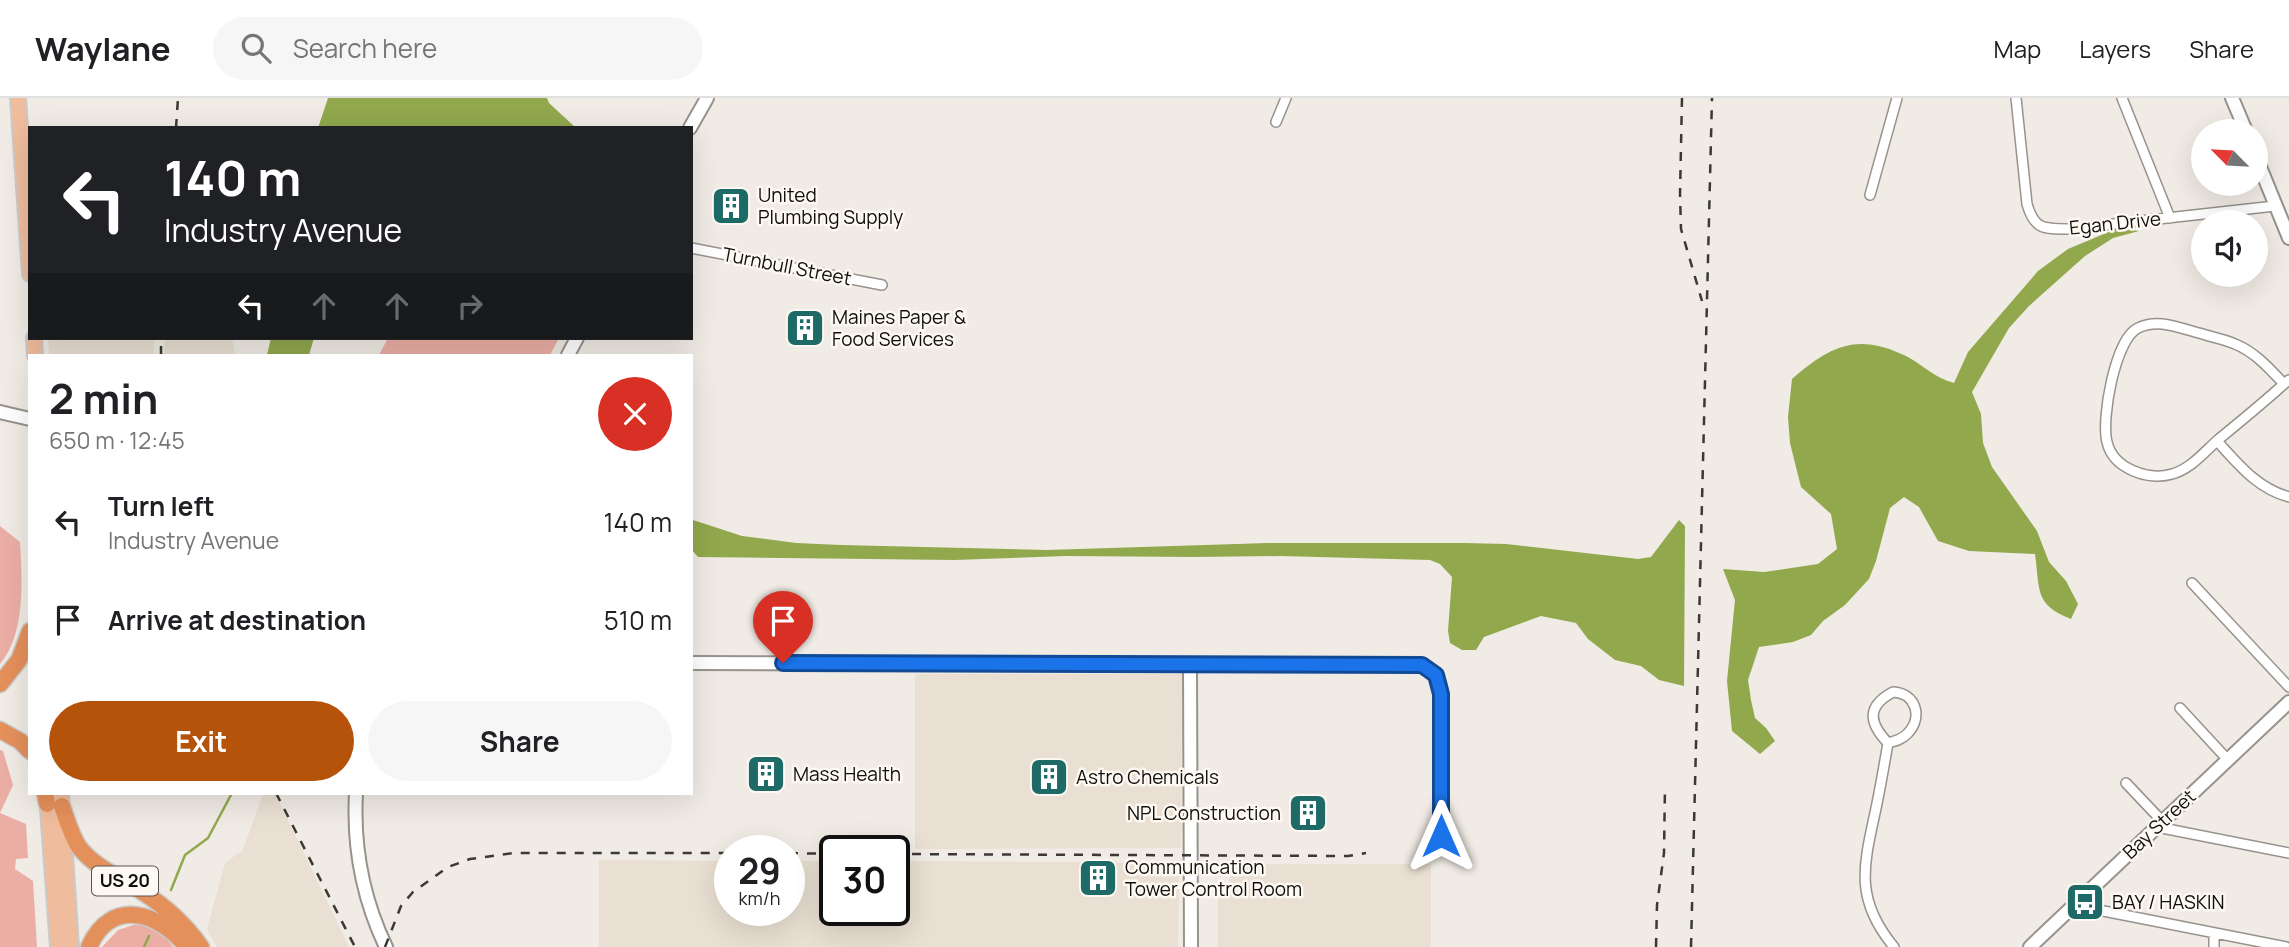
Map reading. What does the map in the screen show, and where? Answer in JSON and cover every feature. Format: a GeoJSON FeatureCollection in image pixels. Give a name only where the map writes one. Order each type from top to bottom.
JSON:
{"type":"FeatureCollection","features":[{"type":"Feature","properties":{"kind":"highway"},"geometry":{"type":"LineString","coordinates":[[0,684],[19,660],[28,636]]}},
{"type":"Feature","properties":{"kind":"highway"},"geometry":{"type":"LineString","coordinates":[[0,730],[20,741],[28,749]]}},
{"type":"Feature","properties":{"kind":"highway","name":"US 20"},"geometry":{"type":"LineString","coordinates":[[53,798],[74,838],[87,856],[167,909],[201,947]]}},
{"type":"Feature","properties":{"kind":"highway"},"geometry":{"type":"LineString","coordinates":[[89,947],[104,926],[119,918],[133,915],[158,920],[174,931],[187,947]]}},
{"type":"Feature","properties":{"kind":"main road"},"geometry":{"type":"LineString","coordinates":[[18,98],[28,245]]}},
{"type":"Feature","properties":{"kind":"main road"},"geometry":{"type":"LineString","coordinates":[[53,798],[58,947]]}},
{"type":"Feature","properties":{"kind":"main road"},"geometry":{"type":"LineString","coordinates":[[53,798],[71,947]]}},
{"type":"Feature","properties":{"kind":"street"},"geometry":{"type":"LineString","coordinates":[[691,126],[707,98]]}},
{"type":"Feature","properties":{"kind":"street"},"geometry":{"type":"LineString","coordinates":[[1276,122],[1286,98]]}},
{"type":"Feature","properties":{"kind":"street"},"geometry":{"type":"LineString","coordinates":[[1870,195],[1897,98]]}},
{"type":"Feature","properties":{"kind":"street","name":"Egan Drive"},"geometry":{"type":"LineString","coordinates":[[2016,98],[2027,204],[2031,218],[2038,225],[2048,229],[2068,229],[2275,206]]}},
{"type":"Feature","properties":{"kind":"street"},"geometry":{"type":"LineString","coordinates":[[2122,98],[2170,218]]}},
{"type":"Feature","properties":{"kind":"street"},"geometry":{"type":"LineString","coordinates":[[2232,98],[2241,119]]}},
{"type":"Feature","properties":{"kind":"street"},"geometry":{"type":"LineString","coordinates":[[2268,188],[2289,238]]}},
{"type":"Feature","properties":{"kind":"street","name":"Turnbull Street"},"geometry":{"type":"LineString","coordinates":[[693,248],[882,285]]}},
{"type":"Feature","properties":{"kind":"street"},"geometry":{"type":"LineString","coordinates":[[2150,323],[2165,324],[2235,344],[2257,357],[2287,382],[2178,473],[2164,476],[2146,475],[2133,470],[2111,452],[2106,435],[2106,410],[2120,349],[2135,329],[2150,323]]}},
{"type":"Feature","properties":{"kind":"street"},"geometry":{"type":"LineString","coordinates":[[0,412],[28,419]]}},
{"type":"Feature","properties":{"kind":"street"},"geometry":{"type":"LineString","coordinates":[[2217,441],[2235,463],[2258,483],[2275,493],[2289,497]]}},
{"type":"Feature","properties":{"kind":"street"},"geometry":{"type":"LineString","coordinates":[[2192,583],[2289,687]]}},
{"type":"Feature","properties":{"kind":"street"},"geometry":{"type":"LineString","coordinates":[[693,663],[1422,665],[1440,681],[1441,836]]}},
{"type":"Feature","properties":{"kind":"street"},"geometry":{"type":"LineString","coordinates":[[1190,664],[1191,947]]}},
{"type":"Feature","properties":{"kind":"street"},"geometry":{"type":"LineString","coordinates":[[1900,692],[1912,700],[1917,709],[1916,720],[1901,739],[1888,743],[1879,734],[1874,722],[1874,708],[1880,699],[1900,692]]}},
{"type":"Feature","properties":{"kind":"street","name":"Bay Street"},"geometry":{"type":"LineString","coordinates":[[2030,947],[2289,702]]}},
{"type":"Feature","properties":{"kind":"street"},"geometry":{"type":"LineString","coordinates":[[2180,708],[2228,760]]}},
{"type":"Feature","properties":{"kind":"street"},"geometry":{"type":"LineString","coordinates":[[1888,743],[1864,869],[1870,907],[1877,923],[1894,947]]}},
{"type":"Feature","properties":{"kind":"street"},"geometry":{"type":"LineString","coordinates":[[2126,783],[2160,824],[2289,853]]}},
{"type":"Feature","properties":{"kind":"street"},"geometry":{"type":"LineString","coordinates":[[356,795],[355,838],[358,865],[371,911],[386,947]]}},
{"type":"Feature","properties":{"kind":"street"},"geometry":{"type":"LineString","coordinates":[[2073,905],[2286,947]]}},
{"type":"Feature","properties":{"kind":"street"},"geometry":{"type":"LineString","coordinates":[[2214,933],[2214,947]]}},
{"type":"Feature","properties":{"kind":"shaded area"},"geometry":{"type":"Polygon","coordinates":[[[328,98],[547,98],[574,126],[319,126],[328,98]]]}},
{"type":"Feature","properties":{"kind":"shaded area"},"geometry":{"type":"Polygon","coordinates":[[[2118,228],[2139,231],[2113,238],[2085,256],[2029,306],[2009,328],[1972,392],[1981,414],[1983,443],[1992,467],[2037,531],[2049,562],[2066,581],[2078,604],[2071,619],[2059,614],[2045,602],[2039,586],[2035,554],[1969,551],[1938,541],[1919,507],[1904,497],[1890,508],[1869,579],[1845,605],[1823,621],[1811,635],[1793,642],[1759,647],[1748,680],[1751,700],[1755,718],[1775,741],[1760,754],[1732,731],[1727,681],[1735,600],[1723,569],[1764,572],[1818,564],[1837,549],[1831,514],[1801,487],[1790,443],[1788,417],[1792,379],[1832,351],[1858,344],[1889,349],[1954,383],[1968,352],[2038,271],[2068,249],[2118,228]]]}},
{"type":"Feature","properties":{"kind":"shaded area"},"geometry":{"type":"Polygon","coordinates":[[[48,340],[154,340],[154,354],[49,354],[48,340]]]}},
{"type":"Feature","properties":{"kind":"shaded area"},"geometry":{"type":"Polygon","coordinates":[[[165,340],[232,340],[235,354],[164,354],[165,340]]]}},
{"type":"Feature","properties":{"kind":"shaded area"},"geometry":{"type":"Polygon","coordinates":[[[271,340],[313,340],[309,354],[267,354],[271,340]]]}},
{"type":"Feature","properties":{"kind":"shaded area"},"geometry":{"type":"Polygon","coordinates":[[[387,340],[558,340],[551,354],[380,354],[387,340]]]}},
{"type":"Feature","properties":{"kind":"shaded area"},"geometry":{"type":"Polygon","coordinates":[[[693,520],[742,536],[841,545],[1047,550],[1268,543],[1465,543],[1506,544],[1638,559],[1651,557],[1679,520],[1685,526],[1684,686],[1659,680],[1641,666],[1615,660],[1588,639],[1576,623],[1541,616],[1484,637],[1476,650],[1462,650],[1450,643],[1448,631],[1452,577],[1440,564],[1430,560],[1281,556],[1066,556],[954,560],[698,557],[693,551],[693,520]]]}},
{"type":"Feature","properties":{"kind":"shaded area"},"geometry":{"type":"Polygon","coordinates":[[[0,526],[20,542],[21,589],[14,637],[0,664],[0,526]]]}},
{"type":"Feature","properties":{"kind":"shaded area"},"geometry":{"type":"Polygon","coordinates":[[[915,674],[1182,674],[1181,848],[915,849],[915,674]]]}},
{"type":"Feature","properties":{"kind":"shaded area"},"geometry":{"type":"Polygon","coordinates":[[[0,750],[3,751],[13,785],[0,813],[0,750]]]}},
{"type":"Feature","properties":{"kind":"shaded area"},"geometry":{"type":"Polygon","coordinates":[[[262,795],[276,795],[349,947],[217,947],[207,929],[225,863],[243,850],[262,795]]]}},
{"type":"Feature","properties":{"kind":"shaded area"},"geometry":{"type":"Polygon","coordinates":[[[0,813],[26,824],[28,858],[16,859],[15,869],[33,881],[37,947],[0,947],[0,813]]]}},
{"type":"Feature","properties":{"kind":"shaded area"},"geometry":{"type":"Polygon","coordinates":[[[599,860],[714,861],[714,926],[805,926],[805,861],[819,861],[819,926],[910,926],[910,861],[1179,863],[1178,947],[599,947],[599,860]]]}},
{"type":"Feature","properties":{"kind":"shaded area"},"geometry":{"type":"Polygon","coordinates":[[[1229,864],[1431,864],[1431,947],[1218,947],[1218,895],[1229,895],[1229,864]]]}},
{"type":"Feature","properties":{"kind":"shaded area"},"geometry":{"type":"Polygon","coordinates":[[[139,923],[163,933],[173,947],[102,947],[118,930],[139,923]]]}},
{"type":"Feature","properties":{"kind":"waterway"},"geometry":{"type":"LineString","coordinates":[[171,890],[185,855],[208,838],[231,795]]}},
{"type":"Feature","properties":{"kind":"waterway"},"geometry":{"type":"LineString","coordinates":[[144,947],[149,936]]}},
{"type":"Feature","properties":{"kind":"railway"},"geometry":{"type":"LineString","coordinates":[[176,126],[178,98]]}},
{"type":"Feature","properties":{"kind":"railway"},"geometry":{"type":"LineString","coordinates":[[1682,98],[1681,229],[1702,301]]}},
{"type":"Feature","properties":{"kind":"railway"},"geometry":{"type":"LineString","coordinates":[[1691,947],[1712,98]]}},
{"type":"Feature","properties":{"kind":"railway"},"geometry":{"type":"LineString","coordinates":[[161,340],[161,354]]}},
{"type":"Feature","properties":{"kind":"railway"},"geometry":{"type":"LineString","coordinates":[[1656,947],[1657,905],[1664,853],[1665,786]]}},
{"type":"Feature","properties":{"kind":"railway"},"geometry":{"type":"LineString","coordinates":[[277,795],[355,947]]}},
{"type":"Feature","properties":{"kind":"railway"},"geometry":{"type":"LineString","coordinates":[[385,947],[401,906],[413,892],[448,867],[470,859],[514,853],[714,853]]}},
{"type":"Feature","properties":{"kind":"railway"},"geometry":{"type":"LineString","coordinates":[[805,853],[819,854]]}},
{"type":"Feature","properties":{"kind":"railway"},"geometry":{"type":"LineString","coordinates":[[910,854],[1348,856],[1366,853]]}},
{"type":"Feature","properties":{"kind":"place","name":"United Plumbing Supply"},"geometry":{"type":"Point","coordinates":[731,206]}},
{"type":"Feature","properties":{"kind":"place","name":"Maines Paper & Food Services"},"geometry":{"type":"Point","coordinates":[805,328]}},
{"type":"Feature","properties":{"kind":"place","name":"Mass Health"},"geometry":{"type":"Point","coordinates":[766,774]}},
{"type":"Feature","properties":{"kind":"place","name":"Astro Chemicals"},"geometry":{"type":"Point","coordinates":[1049,777]}},
{"type":"Feature","properties":{"kind":"place","name":"NPL Construction"},"geometry":{"type":"Point","coordinates":[1308,813]}},
{"type":"Feature","properties":{"kind":"place","name":"Communication Tower Control Room"},"geometry":{"type":"Point","coordinates":[1098,878]}},
{"type":"Feature","properties":{"kind":"place","name":"BAY / HASKIN"},"geometry":{"type":"Point","coordinates":[2085,902]}},
{"type":"Feature","properties":{"kind":"route"},"geometry":{"type":"LineString","coordinates":[[783,663],[1422,665],[1440,681],[1441,836]]}}]}
